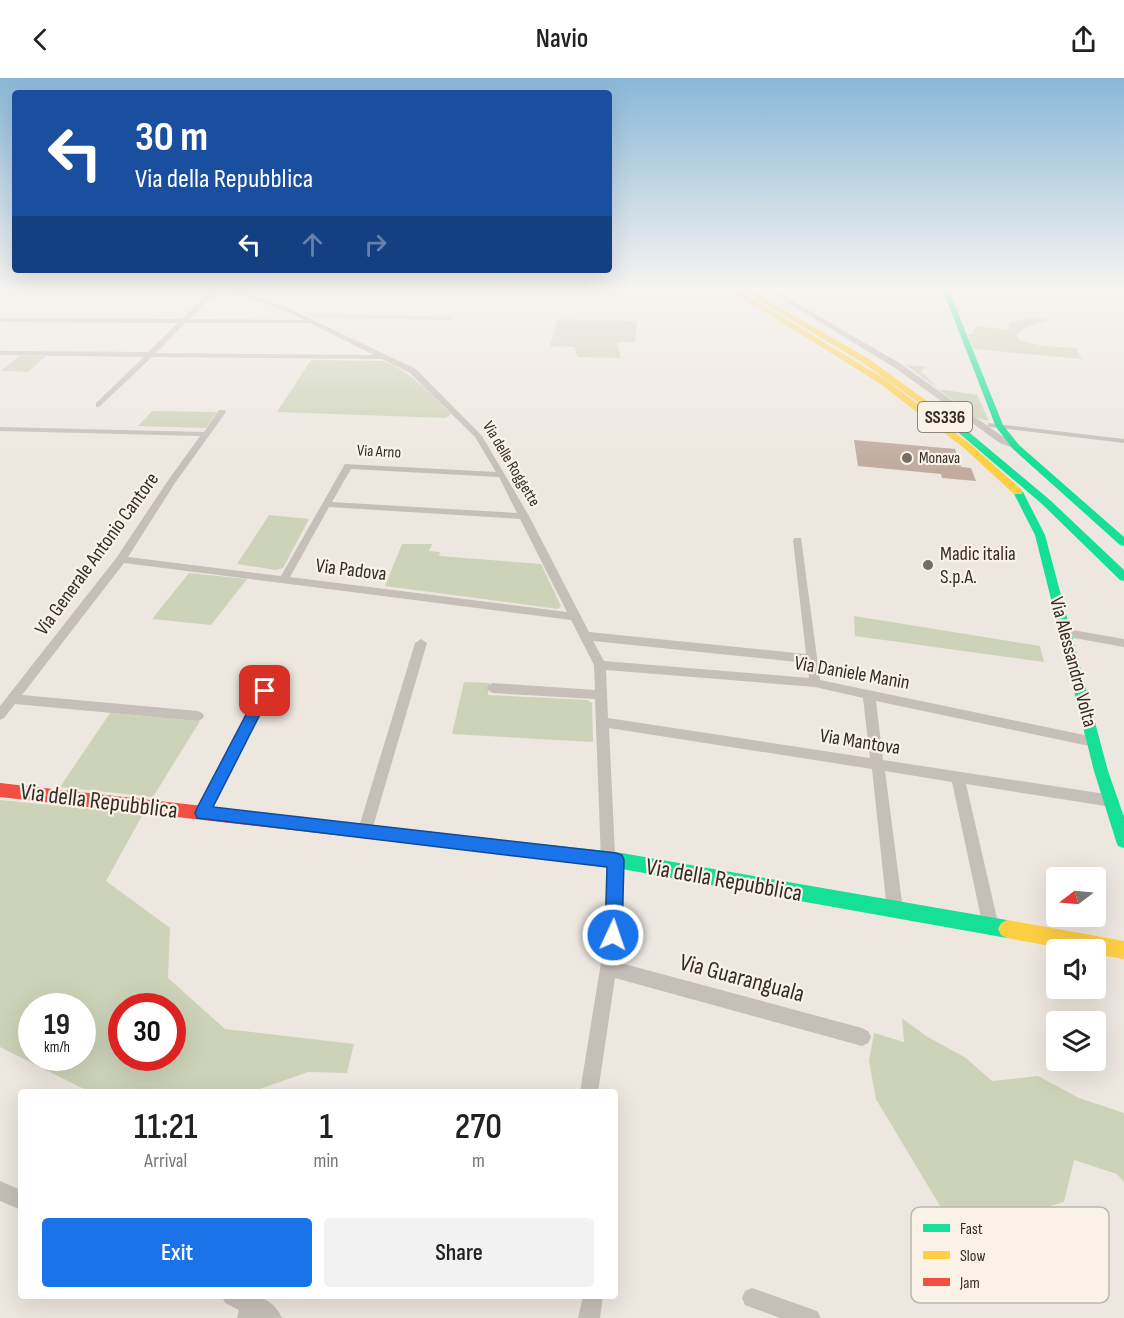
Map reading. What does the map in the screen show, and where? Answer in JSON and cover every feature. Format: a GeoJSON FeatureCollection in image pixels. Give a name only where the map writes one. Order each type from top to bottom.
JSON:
{"type":"FeatureCollection","features":[{"type":"Feature","properties":{"kind":"main road","name":"Via Alessandro Volta"},"geometry":{"type":"LineString","coordinates":[[825,346],[882,381],[945,429],[1015,488],[1036,524],[1067,633],[1094,742],[1124,841]]}},
{"type":"Feature","properties":{"kind":"main road","name":"SS336"},"geometry":{"type":"LineString","coordinates":[[841,346],[935,410],[1045,500],[1124,577]]}},
{"type":"Feature","properties":{"kind":"main road","name":"SS336"},"geometry":{"type":"LineString","coordinates":[[853,346],[946,409],[1058,500],[1124,561]]}},
{"type":"Feature","properties":{"kind":"main road"},"geometry":{"type":"LineString","coordinates":[[968,346],[999,425],[1016,447],[1097,516],[1124,543]]}},
{"type":"Feature","properties":{"kind":"main road","name":"Via della Repubblica"},"geometry":{"type":"LineString","coordinates":[[0,790],[612,860],[1124,950]]}},
{"type":"Feature","properties":{"kind":"street"},"geometry":{"type":"LineString","coordinates":[[99,405],[156,346]]}},
{"type":"Feature","properties":{"kind":"street","name":"Via delle Roggette"},"geometry":{"type":"LineString","coordinates":[[360,346],[413,371],[478,436],[502,475],[586,636],[600,665],[612,860]]}},
{"type":"Feature","properties":{"kind":"street"},"geometry":{"type":"LineString","coordinates":[[868,346],[1016,447]]}},
{"type":"Feature","properties":{"kind":"street"},"geometry":{"type":"LineString","coordinates":[[0,353],[382,357]]}},
{"type":"Feature","properties":{"kind":"street","name":"Via Generale Antonio Cantore"},"geometry":{"type":"LineString","coordinates":[[0,715],[121,559],[222,412]]}},
{"type":"Feature","properties":{"kind":"street"},"geometry":{"type":"LineString","coordinates":[[981,424],[1124,441]]}},
{"type":"Feature","properties":{"kind":"street"},"geometry":{"type":"LineString","coordinates":[[0,429],[205,434]]}},
{"type":"Feature","properties":{"kind":"street","name":"Via Arno"},"geometry":{"type":"LineString","coordinates":[[284,579],[345,469],[350,466],[502,475]]}},
{"type":"Feature","properties":{"kind":"street"},"geometry":{"type":"LineString","coordinates":[[326,504],[524,516]]}},
{"type":"Feature","properties":{"kind":"street"},"geometry":{"type":"LineString","coordinates":[[798,540],[815,683]]}},
{"type":"Feature","properties":{"kind":"street","name":"Via Padova"},"geometry":{"type":"LineString","coordinates":[[121,559],[576,617]]}},
{"type":"Feature","properties":{"kind":"street"},"geometry":{"type":"LineString","coordinates":[[1067,633],[1124,643]]}},
{"type":"Feature","properties":{"kind":"street"},"geometry":{"type":"LineString","coordinates":[[586,636],[812,659]]}},
{"type":"Feature","properties":{"kind":"street"},"geometry":{"type":"LineString","coordinates":[[365,830],[421,643]]}},
{"type":"Feature","properties":{"kind":"street","name":"Via Daniele Manin"},"geometry":{"type":"LineString","coordinates":[[600,665],[815,683],[1094,742]]}},
{"type":"Feature","properties":{"kind":"street"},"geometry":{"type":"LineString","coordinates":[[492,688],[602,695]]}},
{"type":"Feature","properties":{"kind":"street"},"geometry":{"type":"LineString","coordinates":[[202,813],[265,691]]}},
{"type":"Feature","properties":{"kind":"street"},"geometry":{"type":"LineString","coordinates":[[869,694],[876,765],[896,910]]}},
{"type":"Feature","properties":{"kind":"street"},"geometry":{"type":"LineString","coordinates":[[13,699],[198,716]]}},
{"type":"Feature","properties":{"kind":"street","name":"Via Mantova"},"geometry":{"type":"LineString","coordinates":[[602,722],[1112,801]]}},
{"type":"Feature","properties":{"kind":"street"},"geometry":{"type":"LineString","coordinates":[[958,777],[991,927]]}},
{"type":"Feature","properties":{"kind":"street"},"geometry":{"type":"LineString","coordinates":[[589,1089],[616,919],[612,860]]}},
{"type":"Feature","properties":{"kind":"street","name":"Via Guaranguala"},"geometry":{"type":"LineString","coordinates":[[609,968],[862,1037]]}},
{"type":"Feature","properties":{"kind":"street"},"geometry":{"type":"LineString","coordinates":[[0,1191],[18,1199]]}},
{"type":"Feature","properties":{"kind":"street"},"geometry":{"type":"LineString","coordinates":[[752,1298],[810,1318]]}},
{"type":"Feature","properties":{"kind":"street"},"geometry":{"type":"LineString","coordinates":[[589,1318],[592,1299]]}},
{"type":"Feature","properties":{"kind":"street"},"geometry":{"type":"LineString","coordinates":[[244,1306],[266,1311],[271,1318]]}},
{"type":"Feature","properties":{"kind":"green space"},"geometry":{"type":"Polygon","coordinates":[[[550,346],[618,346],[621,358],[578,357],[574,347],[550,346]]]}},
{"type":"Feature","properties":{"kind":"green space"},"geometry":{"type":"Polygon","coordinates":[[[972,346],[1076,348],[1082,359],[973,349],[972,346]]]}},
{"type":"Feature","properties":{"kind":"green space"},"geometry":{"type":"Polygon","coordinates":[[[19,356],[46,356],[28,372],[1,371],[19,356]]]}},
{"type":"Feature","properties":{"kind":"green space"},"geometry":{"type":"Polygon","coordinates":[[[311,360],[383,361],[411,377],[451,414],[446,418],[277,412],[311,360]]]}},
{"type":"Feature","properties":{"kind":"green space"},"geometry":{"type":"Polygon","coordinates":[[[906,365],[927,367],[921,371],[938,389],[906,365]]]}},
{"type":"Feature","properties":{"kind":"green space"},"geometry":{"type":"Polygon","coordinates":[[[938,389],[977,395],[989,421],[977,418],[938,389]]]}},
{"type":"Feature","properties":{"kind":"green space"},"geometry":{"type":"Polygon","coordinates":[[[152,411],[217,412],[206,428],[138,426],[152,411]]]}},
{"type":"Feature","properties":{"kind":"green space"},"geometry":{"type":"Polygon","coordinates":[[[269,515],[309,519],[283,568],[276,570],[237,564],[269,515]]]}},
{"type":"Feature","properties":{"kind":"green space"},"geometry":{"type":"Polygon","coordinates":[[[402,544],[432,544],[429,551],[440,552],[439,556],[541,564],[561,606],[558,609],[385,586],[402,544]]]}},
{"type":"Feature","properties":{"kind":"green space"},"geometry":{"type":"Polygon","coordinates":[[[189,573],[247,579],[211,625],[152,619],[189,573]]]}},
{"type":"Feature","properties":{"kind":"green space"},"geometry":{"type":"Polygon","coordinates":[[[854,616],[1040,646],[1044,662],[855,636],[854,616]]]}},
{"type":"Feature","properties":{"kind":"green space"},"geometry":{"type":"Polygon","coordinates":[[[464,682],[490,683],[488,695],[587,700],[592,703],[593,742],[452,734],[464,682]]]}},
{"type":"Feature","properties":{"kind":"green space"},"geometry":{"type":"Polygon","coordinates":[[[110,713],[200,721],[153,797],[60,787],[110,713]]]}},
{"type":"Feature","properties":{"kind":"green space"},"geometry":{"type":"Polygon","coordinates":[[[0,800],[143,814],[106,881],[170,928],[168,978],[185,993],[108,993],[108,1071],[186,1071],[186,994],[225,1029],[354,1044],[347,1073],[308,1072],[260,1089],[84,1089],[48,1071],[96,1071],[96,993],[18,993],[18,1056],[0,1047],[0,800]]]}},
{"type":"Feature","properties":{"kind":"green space"},"geometry":{"type":"Polygon","coordinates":[[[902,1018],[926,1036],[966,1058],[992,1081],[1038,1076],[1079,1098],[1124,1113],[1124,1182],[1117,1174],[1074,1160],[1064,1202],[1047,1207],[941,1207],[876,1099],[869,1061],[874,1033],[904,1042],[902,1018]]]}},
{"type":"Feature","properties":{"kind":"building","name":"Monava"},"geometry":{"type":"Polygon","coordinates":[[[854,440],[955,449],[961,467],[971,468],[976,481],[942,478],[941,474],[858,466],[854,440]]]}},
{"type":"Feature","properties":{"kind":"traffic: fast"},"geometry":{"type":"LineString","coordinates":[[968,346],[999,425],[1016,447],[1124,543]]}},
{"type":"Feature","properties":{"kind":"traffic: fast"},"geometry":{"type":"LineString","coordinates":[[949,420],[1046,502],[1124,577]]}},
{"type":"Feature","properties":{"kind":"traffic: fast"},"geometry":{"type":"LineString","coordinates":[[1018,492],[1040,535],[1101,771],[1124,841]]}},
{"type":"Feature","properties":{"kind":"traffic: fast"},"geometry":{"type":"LineString","coordinates":[[504,847],[616,860],[1007,929]]}},
{"type":"Feature","properties":{"kind":"traffic: slow"},"geometry":{"type":"LineString","coordinates":[[825,346],[882,381],[967,446],[1018,492]]}},
{"type":"Feature","properties":{"kind":"traffic: slow"},"geometry":{"type":"LineString","coordinates":[[840,346],[866,361],[949,420]]}},
{"type":"Feature","properties":{"kind":"traffic: slow"},"geometry":{"type":"LineString","coordinates":[[1007,929],[1124,950]]}},
{"type":"Feature","properties":{"kind":"traffic: jam"},"geometry":{"type":"LineString","coordinates":[[0,790],[504,847]]}},
{"type":"Feature","properties":{"kind":"place","name":"Monava"},"geometry":{"type":"Point","coordinates":[907,458]}},
{"type":"Feature","properties":{"kind":"place","name":"Madic italia S.p.A."},"geometry":{"type":"Point","coordinates":[928,565]}},
{"type":"Feature","properties":{"kind":"route"},"geometry":{"type":"LineString","coordinates":[[265,691],[202,813],[616,860],[614,896],[616,919],[613,935]]}}]}
